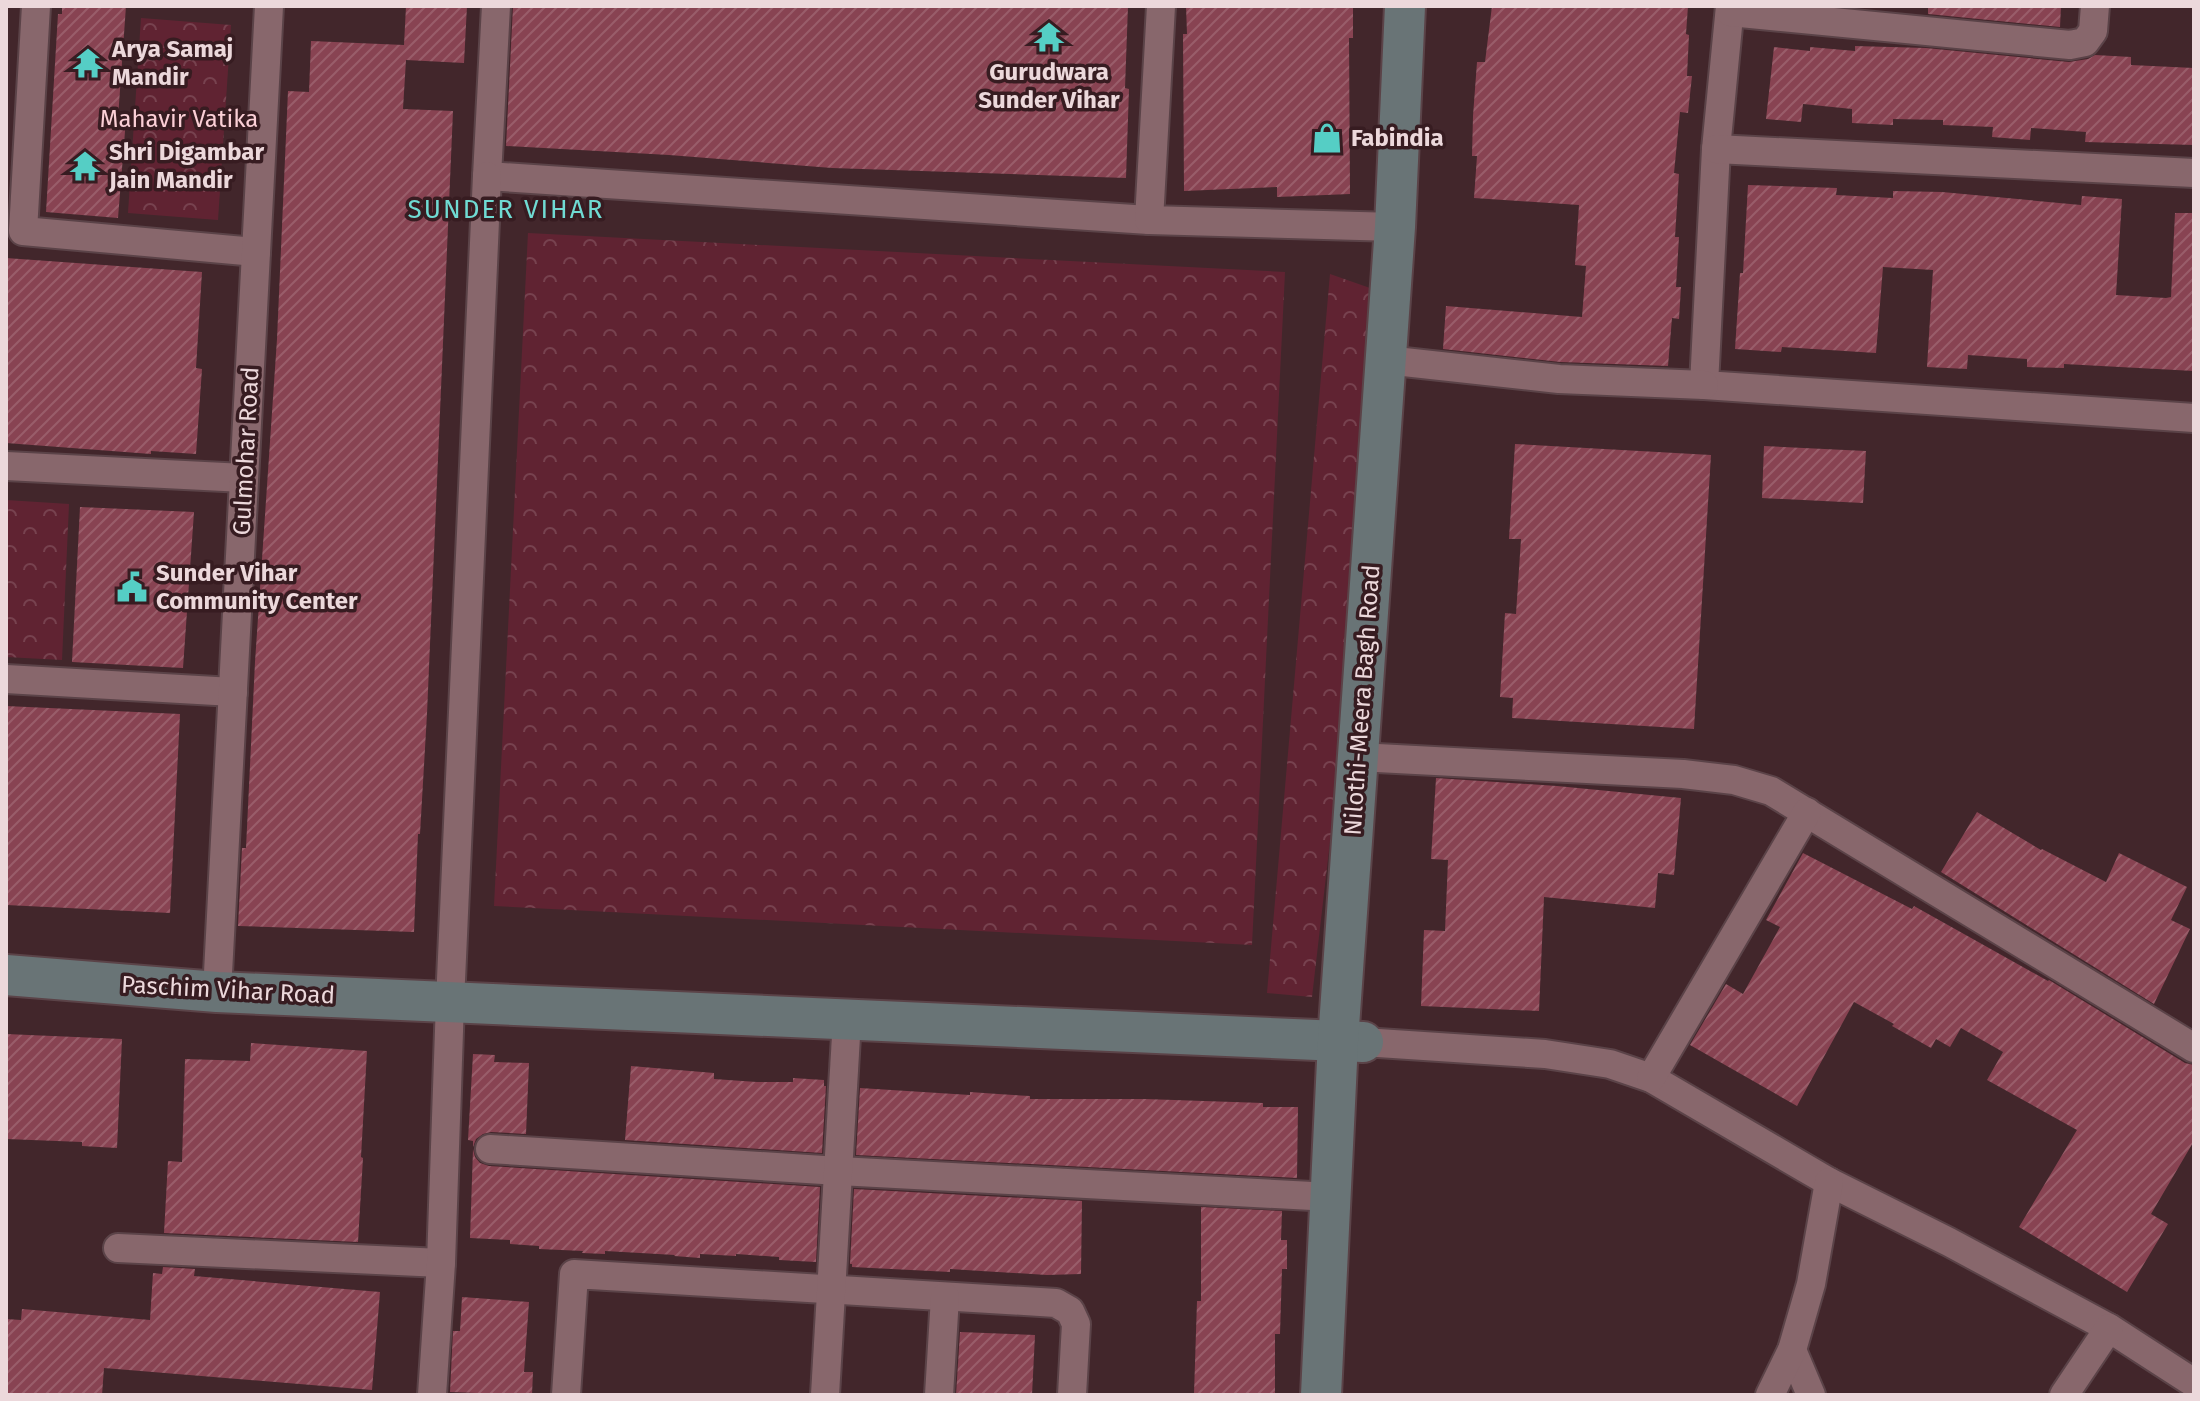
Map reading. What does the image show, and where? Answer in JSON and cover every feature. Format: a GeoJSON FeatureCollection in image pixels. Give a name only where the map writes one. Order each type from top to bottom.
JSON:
{"type":"FeatureCollection","features":[{"type":"Feature","properties":{"kind":"street"},"geometry":{"type":"LineString","coordinates":[[36,6],[14,230],[256,252]]}},
{"type":"Feature","properties":{"kind":"street","name":"Gulmohar Road"},"geometry":{"type":"LineString","coordinates":[[217,992],[269,6]]}},
{"type":"Feature","properties":{"kind":"street"},"geometry":{"type":"LineString","coordinates":[[432,1395],[441,1263],[450,1002],[496,6]]}},
{"type":"Feature","properties":{"kind":"street"},"geometry":{"type":"LineString","coordinates":[[1149,220],[1161,6]]}},
{"type":"Feature","properties":{"kind":"street","name":"Nilothi-Meera Bagh Road"},"geometry":{"type":"LineString","coordinates":[[1348,1395],[1351,1042],[1369,758],[1405,6]]}},
{"type":"Feature","properties":{"kind":"street","name":"Nilothi-Meera Bagh Road"},"geometry":{"type":"LineString","coordinates":[[1369,758],[1404,362],[1423,6]]}},
{"type":"Feature","properties":{"kind":"street"},"geometry":{"type":"LineString","coordinates":[[1704,385],[1716,149],[1730,9],[1911,18],[2070,45],[2085,42],[2093,31],[2095,6]]}},
{"type":"Feature","properties":{"kind":"street"},"geometry":{"type":"LineString","coordinates":[[1716,149],[2194,173]]}},
{"type":"Feature","properties":{"kind":"street"},"geometry":{"type":"LineString","coordinates":[[487,176],[1149,220],[1395,227]]}},
{"type":"Feature","properties":{"kind":"street"},"geometry":{"type":"LineString","coordinates":[[1404,362],[1559,379],[1704,385],[2194,418]]}},
{"type":"Feature","properties":{"kind":"street"},"geometry":{"type":"LineString","coordinates":[[6,466],[244,478]]}},
{"type":"Feature","properties":{"kind":"street"},"geometry":{"type":"LineString","coordinates":[[6,679],[233,692]]}},
{"type":"Feature","properties":{"kind":"street"},"geometry":{"type":"LineString","coordinates":[[1369,758],[1683,774],[1721,778],[1771,791],[2194,1048]]}},
{"type":"Feature","properties":{"kind":"street"},"geometry":{"type":"LineString","coordinates":[[1651,1078],[1807,812]]}},
{"type":"Feature","properties":{"kind":"street","name":"Paschim Vihar Road"},"geometry":{"type":"LineString","coordinates":[[6,975],[217,992],[1351,1042]]}},
{"type":"Feature","properties":{"kind":"street"},"geometry":{"type":"LineString","coordinates":[[825,1395],[847,1019]]}},
{"type":"Feature","properties":{"kind":"street"},"geometry":{"type":"LineString","coordinates":[[1351,1042],[1545,1054],[1610,1064],[1651,1078],[1829,1182],[2109,1328],[2194,1383]]}},
{"type":"Feature","properties":{"kind":"street","name":"Nilothi-Meera Bagh Road"},"geometry":{"type":"LineString","coordinates":[[1321,1395],[1331,1197],[1351,1042]]}},
{"type":"Feature","properties":{"kind":"street"},"geometry":{"type":"LineString","coordinates":[[490,1149],[1331,1197]]}},
{"type":"Feature","properties":{"kind":"street"},"geometry":{"type":"LineString","coordinates":[[1770,1395],[1792,1350],[1811,1284],[1829,1182]]}},
{"type":"Feature","properties":{"kind":"street"},"geometry":{"type":"LineString","coordinates":[[118,1248],[441,1263]]}},
{"type":"Feature","properties":{"kind":"street"},"geometry":{"type":"LineString","coordinates":[[566,1395],[574,1274],[1056,1303],[1070,1311],[1076,1324],[1072,1395]]}},
{"type":"Feature","properties":{"kind":"street"},"geometry":{"type":"LineString","coordinates":[[939,1395],[945,1297]]}},
{"type":"Feature","properties":{"kind":"street"},"geometry":{"type":"LineString","coordinates":[[2064,1395],[2109,1328]]}},
{"type":"Feature","properties":{"kind":"street"},"geometry":{"type":"LineString","coordinates":[[1792,1350],[1811,1395]]}},
{"type":"Feature","properties":{"kind":"green space","name":"Mahavir Vatika"},"geometry":{"type":"Polygon","coordinates":[[[141,18],[231,25],[218,220],[128,213],[141,18]]]}},
{"type":"Feature","properties":{"kind":"green space"},"geometry":{"type":"Polygon","coordinates":[[[528,233],[1285,272],[1252,945],[494,906],[528,233]]]}},
{"type":"Feature","properties":{"kind":"green space"},"geometry":{"type":"Polygon","coordinates":[[[1330,274],[1370,288],[1342,738],[1312,997],[1267,993],[1330,274]]]}},
{"type":"Feature","properties":{"kind":"green space"},"geometry":{"type":"Polygon","coordinates":[[[6,500],[69,504],[62,660],[6,657],[6,500]]]}},
{"type":"Feature","properties":{"kind":"building"},"geometry":{"type":"Polygon","coordinates":[[[62,6],[126,6],[118,118],[126,119],[118,218],[46,212],[58,14],[62,14],[62,6]]]}},
{"type":"Feature","properties":{"kind":"building"},"geometry":{"type":"Polygon","coordinates":[[[406,6],[467,6],[464,63],[406,60],[403,109],[453,111],[427,714],[414,932],[238,926],[242,848],[246,848],[277,339],[288,91],[309,92],[311,41],[404,45],[406,6]]]}},
{"type":"Feature","properties":{"kind":"building"},"geometry":{"type":"Polygon","coordinates":[[[513,6],[1128,6],[1126,178],[832,168],[506,146],[513,6]]]}},
{"type":"Feature","properties":{"kind":"building"},"geometry":{"type":"Polygon","coordinates":[[[1186,6],[1353,6],[1353,38],[1349,38],[1350,194],[1277,197],[1277,187],[1184,191],[1183,34],[1187,34],[1186,6]]]}},
{"type":"Feature","properties":{"kind":"building"},"geometry":{"type":"Polygon","coordinates":[[[1492,6],[1688,6],[1687,76],[1692,76],[1688,113],[1680,112],[1674,173],[1679,174],[1676,287],[1681,287],[1679,319],[1672,318],[1668,366],[1560,362],[1443,349],[1446,306],[1582,317],[1586,266],[1575,265],[1579,205],[1474,198],[1477,156],[1472,156],[1477,62],[1485,62],[1492,6]]]}},
{"type":"Feature","properties":{"kind":"building"},"geometry":{"type":"Polygon","coordinates":[[[1928,6],[2061,6],[2060,27],[1928,14],[1928,6]]]}},
{"type":"Feature","properties":{"kind":"building"},"geometry":{"type":"Polygon","coordinates":[[[1855,46],[1926,48],[2069,62],[2095,55],[2131,57],[2131,65],[2194,68],[2194,145],[2085,142],[2086,132],[2031,128],[2030,140],[1992,137],[1993,127],[1943,125],[1943,120],[1893,119],[1893,125],[1852,123],[1852,109],[1803,104],[1801,122],[1766,119],[1774,47],[1855,51],[1855,46]]]}},
{"type":"Feature","properties":{"kind":"building"},"geometry":{"type":"Polygon","coordinates":[[[1748,185],[1837,188],[1836,195],[1893,198],[1893,191],[1942,192],[2081,205],[2082,196],[2122,199],[2116,295],[2171,297],[2175,213],[2194,213],[2194,371],[2064,364],[2064,368],[2027,367],[2027,359],[1968,355],[1967,369],[1927,367],[1933,270],[1883,267],[1876,353],[1782,347],[1781,352],[1735,349],[1748,185]]]}},
{"type":"Feature","properties":{"kind":"building"},"geometry":{"type":"Polygon","coordinates":[[[6,258],[202,272],[196,368],[202,369],[196,454],[151,451],[151,454],[6,443],[6,258]]]}},
{"type":"Feature","properties":{"kind":"building"},"geometry":{"type":"Polygon","coordinates":[[[1515,444],[1711,455],[1694,729],[1512,718],[1513,698],[1500,697],[1505,613],[1516,614],[1521,539],[1509,539],[1515,444]]]}},
{"type":"Feature","properties":{"kind":"building"},"geometry":{"type":"Polygon","coordinates":[[[1764,446],[1866,451],[1863,503],[1762,498],[1764,446]]]}},
{"type":"Feature","properties":{"kind":"building","name":"Sunder Vihar Community Center"},"geometry":{"type":"Polygon","coordinates":[[[80,507],[194,512],[183,668],[72,662],[80,507]]]}},
{"type":"Feature","properties":{"kind":"building"},"geometry":{"type":"Polygon","coordinates":[[[6,706],[180,714],[170,913],[6,905],[6,706]]]}},
{"type":"Feature","properties":{"kind":"building"},"geometry":{"type":"Polygon","coordinates":[[[1436,778],[1681,798],[1674,875],[1658,873],[1655,908],[1544,897],[1539,1011],[1421,1006],[1424,930],[1445,931],[1448,860],[1431,859],[1436,778]]]}},
{"type":"Feature","properties":{"kind":"building"},"geometry":{"type":"Polygon","coordinates":[[[1977,812],[2041,850],[2106,882],[2119,853],[2187,887],[2171,920],[2190,929],[2154,1004],[1941,872],[1977,812]]]}},
{"type":"Feature","properties":{"kind":"building"},"geometry":{"type":"Polygon","coordinates":[[[1803,853],[1912,909],[1914,906],[2049,980],[2185,1063],[2194,1065],[2194,1141],[2151,1214],[2168,1224],[2127,1292],[2019,1227],[2077,1130],[1987,1080],[2003,1052],[1961,1028],[1950,1047],[1936,1039],[1931,1048],[1854,1002],[1797,1106],[1690,1045],[1726,984],[1743,994],[1780,927],[1766,920],[1803,853]]]}},
{"type":"Feature","properties":{"kind":"building"},"geometry":{"type":"Polygon","coordinates":[[[6,1034],[122,1039],[117,1148],[82,1146],[82,1142],[6,1139],[6,1034]]]}},
{"type":"Feature","properties":{"kind":"building"},"geometry":{"type":"Polygon","coordinates":[[[251,1043],[367,1051],[358,1242],[164,1233],[168,1161],[182,1162],[185,1059],[250,1061],[251,1043]]]}},
{"type":"Feature","properties":{"kind":"building"},"geometry":{"type":"Polygon","coordinates":[[[473,1054],[495,1055],[494,1062],[529,1063],[526,1134],[491,1132],[476,1139],[473,1147],[473,1141],[468,1140],[473,1054]]]}},
{"type":"Feature","properties":{"kind":"building"},"geometry":{"type":"Polygon","coordinates":[[[631,1066],[714,1073],[714,1079],[757,1082],[793,1082],[793,1078],[824,1080],[822,1153],[625,1140],[631,1066]]]}},
{"type":"Feature","properties":{"kind":"building"},"geometry":{"type":"Polygon","coordinates":[[[860,1088],[970,1095],[970,1092],[1030,1096],[1030,1099],[1145,1099],[1298,1107],[1297,1178],[856,1155],[860,1088]]]}},
{"type":"Feature","properties":{"kind":"building"},"geometry":{"type":"Polygon","coordinates":[[[473,1149],[480,1163],[489,1166],[820,1187],[816,1262],[736,1254],[700,1254],[700,1258],[605,1251],[605,1254],[582,1253],[510,1244],[510,1240],[470,1238],[473,1149]]]}},
{"type":"Feature","properties":{"kind":"building"},"geometry":{"type":"Polygon","coordinates":[[[854,1189],[1082,1201],[1081,1274],[852,1267],[854,1189]]]}},
{"type":"Feature","properties":{"kind":"building"},"geometry":{"type":"Polygon","coordinates":[[[1201,1207],[1282,1211],[1281,1240],[1287,1240],[1287,1269],[1282,1269],[1280,1334],[1275,1334],[1275,1395],[1194,1394],[1197,1301],[1201,1301],[1201,1207]]]}},
{"type":"Feature","properties":{"kind":"building"},"geometry":{"type":"Polygon","coordinates":[[[163,1267],[195,1269],[194,1276],[380,1292],[372,1390],[104,1368],[102,1395],[6,1395],[6,1319],[21,1320],[22,1309],[150,1320],[153,1273],[162,1274],[163,1267]]]}},
{"type":"Feature","properties":{"kind":"building"},"geometry":{"type":"Polygon","coordinates":[[[462,1297],[529,1302],[524,1372],[533,1372],[532,1395],[450,1392],[453,1331],[460,1331],[462,1297]]]}},
{"type":"Feature","properties":{"kind":"building"},"geometry":{"type":"Polygon","coordinates":[[[960,1332],[1035,1335],[1032,1395],[956,1395],[960,1332]]]}},
{"type":"Feature","properties":{"kind":"place","name":"Gurudwara Sunder Vihar"},"geometry":{"type":"Point","coordinates":[1049,37]}},
{"type":"Feature","properties":{"kind":"place","name":"Arya Samaj Mandir"},"geometry":{"type":"Point","coordinates":[88,63]}},
{"type":"Feature","properties":{"kind":"place","name":"Fabindia"},"geometry":{"type":"Point","coordinates":[1327,138]}},
{"type":"Feature","properties":{"kind":"place","name":"Shri Digambar Jain Mandir"},"geometry":{"type":"Point","coordinates":[85,166]}},
{"type":"Feature","properties":{"kind":"place","name":"Sunder Vihar Community Center"},"geometry":{"type":"Point","coordinates":[132,587]}},
{"type":"Feature","properties":{"kind":"district","name":"SUNDER VIHAR"},"geometry":{"type":"Point","coordinates":[506,209]}}]}
